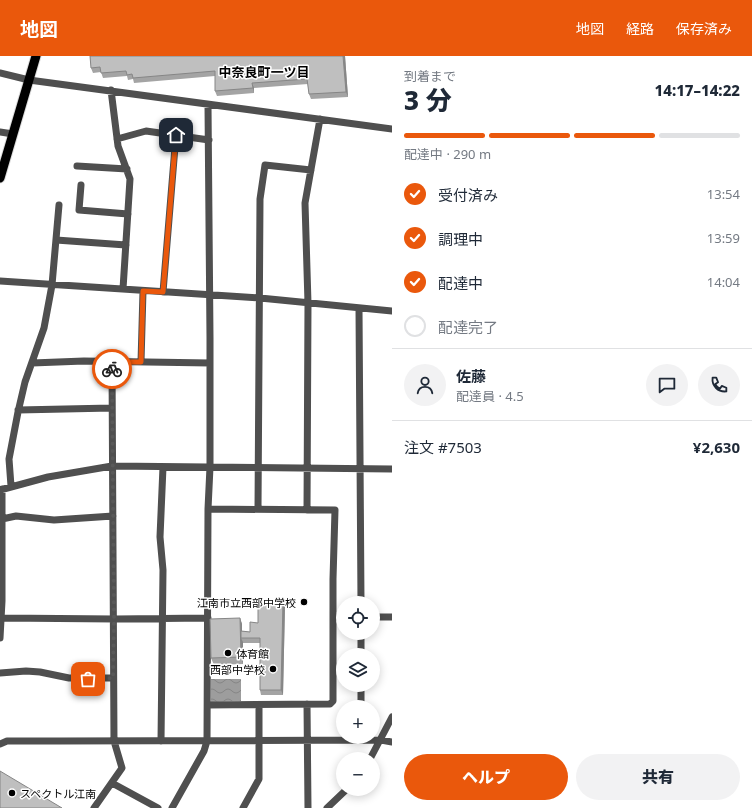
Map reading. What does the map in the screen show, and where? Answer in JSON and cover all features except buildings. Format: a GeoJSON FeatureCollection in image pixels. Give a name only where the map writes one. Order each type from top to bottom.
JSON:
{"type":"FeatureCollection","features":[{"type":"Feature","properties":{"kind":"main road"},"geometry":{"type":"LineString","coordinates":[[0,178],[36,56]]}},
{"type":"Feature","properties":{"kind":"street"},"geometry":{"type":"LineString","coordinates":[[0,73],[29,80],[392,129]]}},
{"type":"Feature","properties":{"kind":"street"},"geometry":{"type":"LineString","coordinates":[[111,90],[117,139],[130,179],[123,289]]}},
{"type":"Feature","properties":{"kind":"street"},"geometry":{"type":"LineString","coordinates":[[172,808],[204,751],[208,741],[210,295],[208,105]]}},
{"type":"Feature","properties":{"kind":"street"},"geometry":{"type":"LineString","coordinates":[[307,510],[306,468],[308,303],[305,203],[320,119]]}},
{"type":"Feature","properties":{"kind":"street"},"geometry":{"type":"LineString","coordinates":[[0,132],[13,134]]}},
{"type":"Feature","properties":{"kind":"street"},"geometry":{"type":"LineString","coordinates":[[117,139],[146,132],[208,140]]}},
{"type":"Feature","properties":{"kind":"street"},"geometry":{"type":"LineString","coordinates":[[163,292],[176,135]]}},
{"type":"Feature","properties":{"kind":"street"},"geometry":{"type":"LineString","coordinates":[[258,509],[260,199],[265,165],[312,170]]}},
{"type":"Feature","properties":{"kind":"street"},"geometry":{"type":"LineString","coordinates":[[77,166],[127,169]]}},
{"type":"Feature","properties":{"kind":"street"},"geometry":{"type":"LineString","coordinates":[[81,185],[79,210],[128,214]]}},
{"type":"Feature","properties":{"kind":"street"},"geometry":{"type":"LineString","coordinates":[[11,486],[9,459],[18,410],[25,382],[44,328],[52,285],[59,205]]}},
{"type":"Feature","properties":{"kind":"street"},"geometry":{"type":"LineString","coordinates":[[56,240],[126,245]]}},
{"type":"Feature","properties":{"kind":"street"},"geometry":{"type":"LineString","coordinates":[[0,281],[260,298],[392,311]]}},
{"type":"Feature","properties":{"kind":"street"},"geometry":{"type":"LineString","coordinates":[[141,362],[143,291]]}},
{"type":"Feature","properties":{"kind":"street"},"geometry":{"type":"LineString","coordinates":[[359,308],[361,596]]}},
{"type":"Feature","properties":{"kind":"street"},"geometry":{"type":"LineString","coordinates":[[94,808],[122,768],[114,741],[112,362]]}},
{"type":"Feature","properties":{"kind":"street"},"geometry":{"type":"LineString","coordinates":[[32,363],[210,363]]}},
{"type":"Feature","properties":{"kind":"street"},"geometry":{"type":"LineString","coordinates":[[18,410],[112,408]]}},
{"type":"Feature","properties":{"kind":"street"},"geometry":{"type":"LineString","coordinates":[[0,638],[2,519],[1,489],[48,477],[112,466],[392,469]]}},
{"type":"Feature","properties":{"kind":"street"},"geometry":{"type":"LineString","coordinates":[[161,741],[163,570],[160,537],[162,467]]}},
{"type":"Feature","properties":{"kind":"street"},"geometry":{"type":"LineString","coordinates":[[208,509],[334,510],[333,701],[330,704],[208,705]]}},
{"type":"Feature","properties":{"kind":"street"},"geometry":{"type":"LineString","coordinates":[[2,519],[16,516],[54,520],[113,516]]}},
{"type":"Feature","properties":{"kind":"street"},"geometry":{"type":"LineString","coordinates":[[1,616],[114,619],[208,618]]}},
{"type":"Feature","properties":{"kind":"street"},"geometry":{"type":"LineString","coordinates":[[380,617],[392,617]]}},
{"type":"Feature","properties":{"kind":"street"},"geometry":{"type":"LineString","coordinates":[[0,673],[26,671],[40,672],[69,678],[113,678]]}},
{"type":"Feature","properties":{"kind":"street"},"geometry":{"type":"LineString","coordinates":[[307,704],[306,740],[308,808]]}},
{"type":"Feature","properties":{"kind":"street"},"geometry":{"type":"LineString","coordinates":[[243,808],[258,779],[259,705]]}},
{"type":"Feature","properties":{"kind":"street"},"geometry":{"type":"LineString","coordinates":[[374,752],[392,717]]}},
{"type":"Feature","properties":{"kind":"street"},"geometry":{"type":"LineString","coordinates":[[0,744],[7,742],[336,739]]}},
{"type":"Feature","properties":{"kind":"street"},"geometry":{"type":"LineString","coordinates":[[381,740],[392,742]]}},
{"type":"Feature","properties":{"kind":"street"},"geometry":{"type":"LineString","coordinates":[[112,783],[158,808]]}},
{"type":"Feature","properties":{"kind":"street"},"geometry":{"type":"LineString","coordinates":[[331,808],[341,796]]}},
{"type":"Feature","properties":{"kind":"water"},"geometry":{"type":"Polygon","coordinates":[[[211,679],[241,679],[241,701],[211,702],[211,679]]]}},
{"type":"Feature","properties":{"kind":"way so far"},"geometry":{"type":"LineString","coordinates":[[88,679],[113,678],[112,369]]}},
{"type":"Feature","properties":{"kind":"place","name":"江南市立西部中学校"},"geometry":{"type":"Point","coordinates":[304,602]}},
{"type":"Feature","properties":{"kind":"place","name":"体育館"},"geometry":{"type":"Point","coordinates":[228,653]}},
{"type":"Feature","properties":{"kind":"place","name":"西部中学校"},"geometry":{"type":"Point","coordinates":[273,669]}},
{"type":"Feature","properties":{"kind":"place","name":"スペクトル江南"},"geometry":{"type":"Point","coordinates":[12,793]}},
{"type":"Feature","properties":{"kind":"district","name":"中奈良町一ツ目"},"geometry":{"type":"Point","coordinates":[264,72]}},
{"type":"Feature","properties":{"kind":"route"},"geometry":{"type":"LineString","coordinates":[[112,369],[112,362],[141,362],[143,291],[163,292],[176,135]]}}]}
